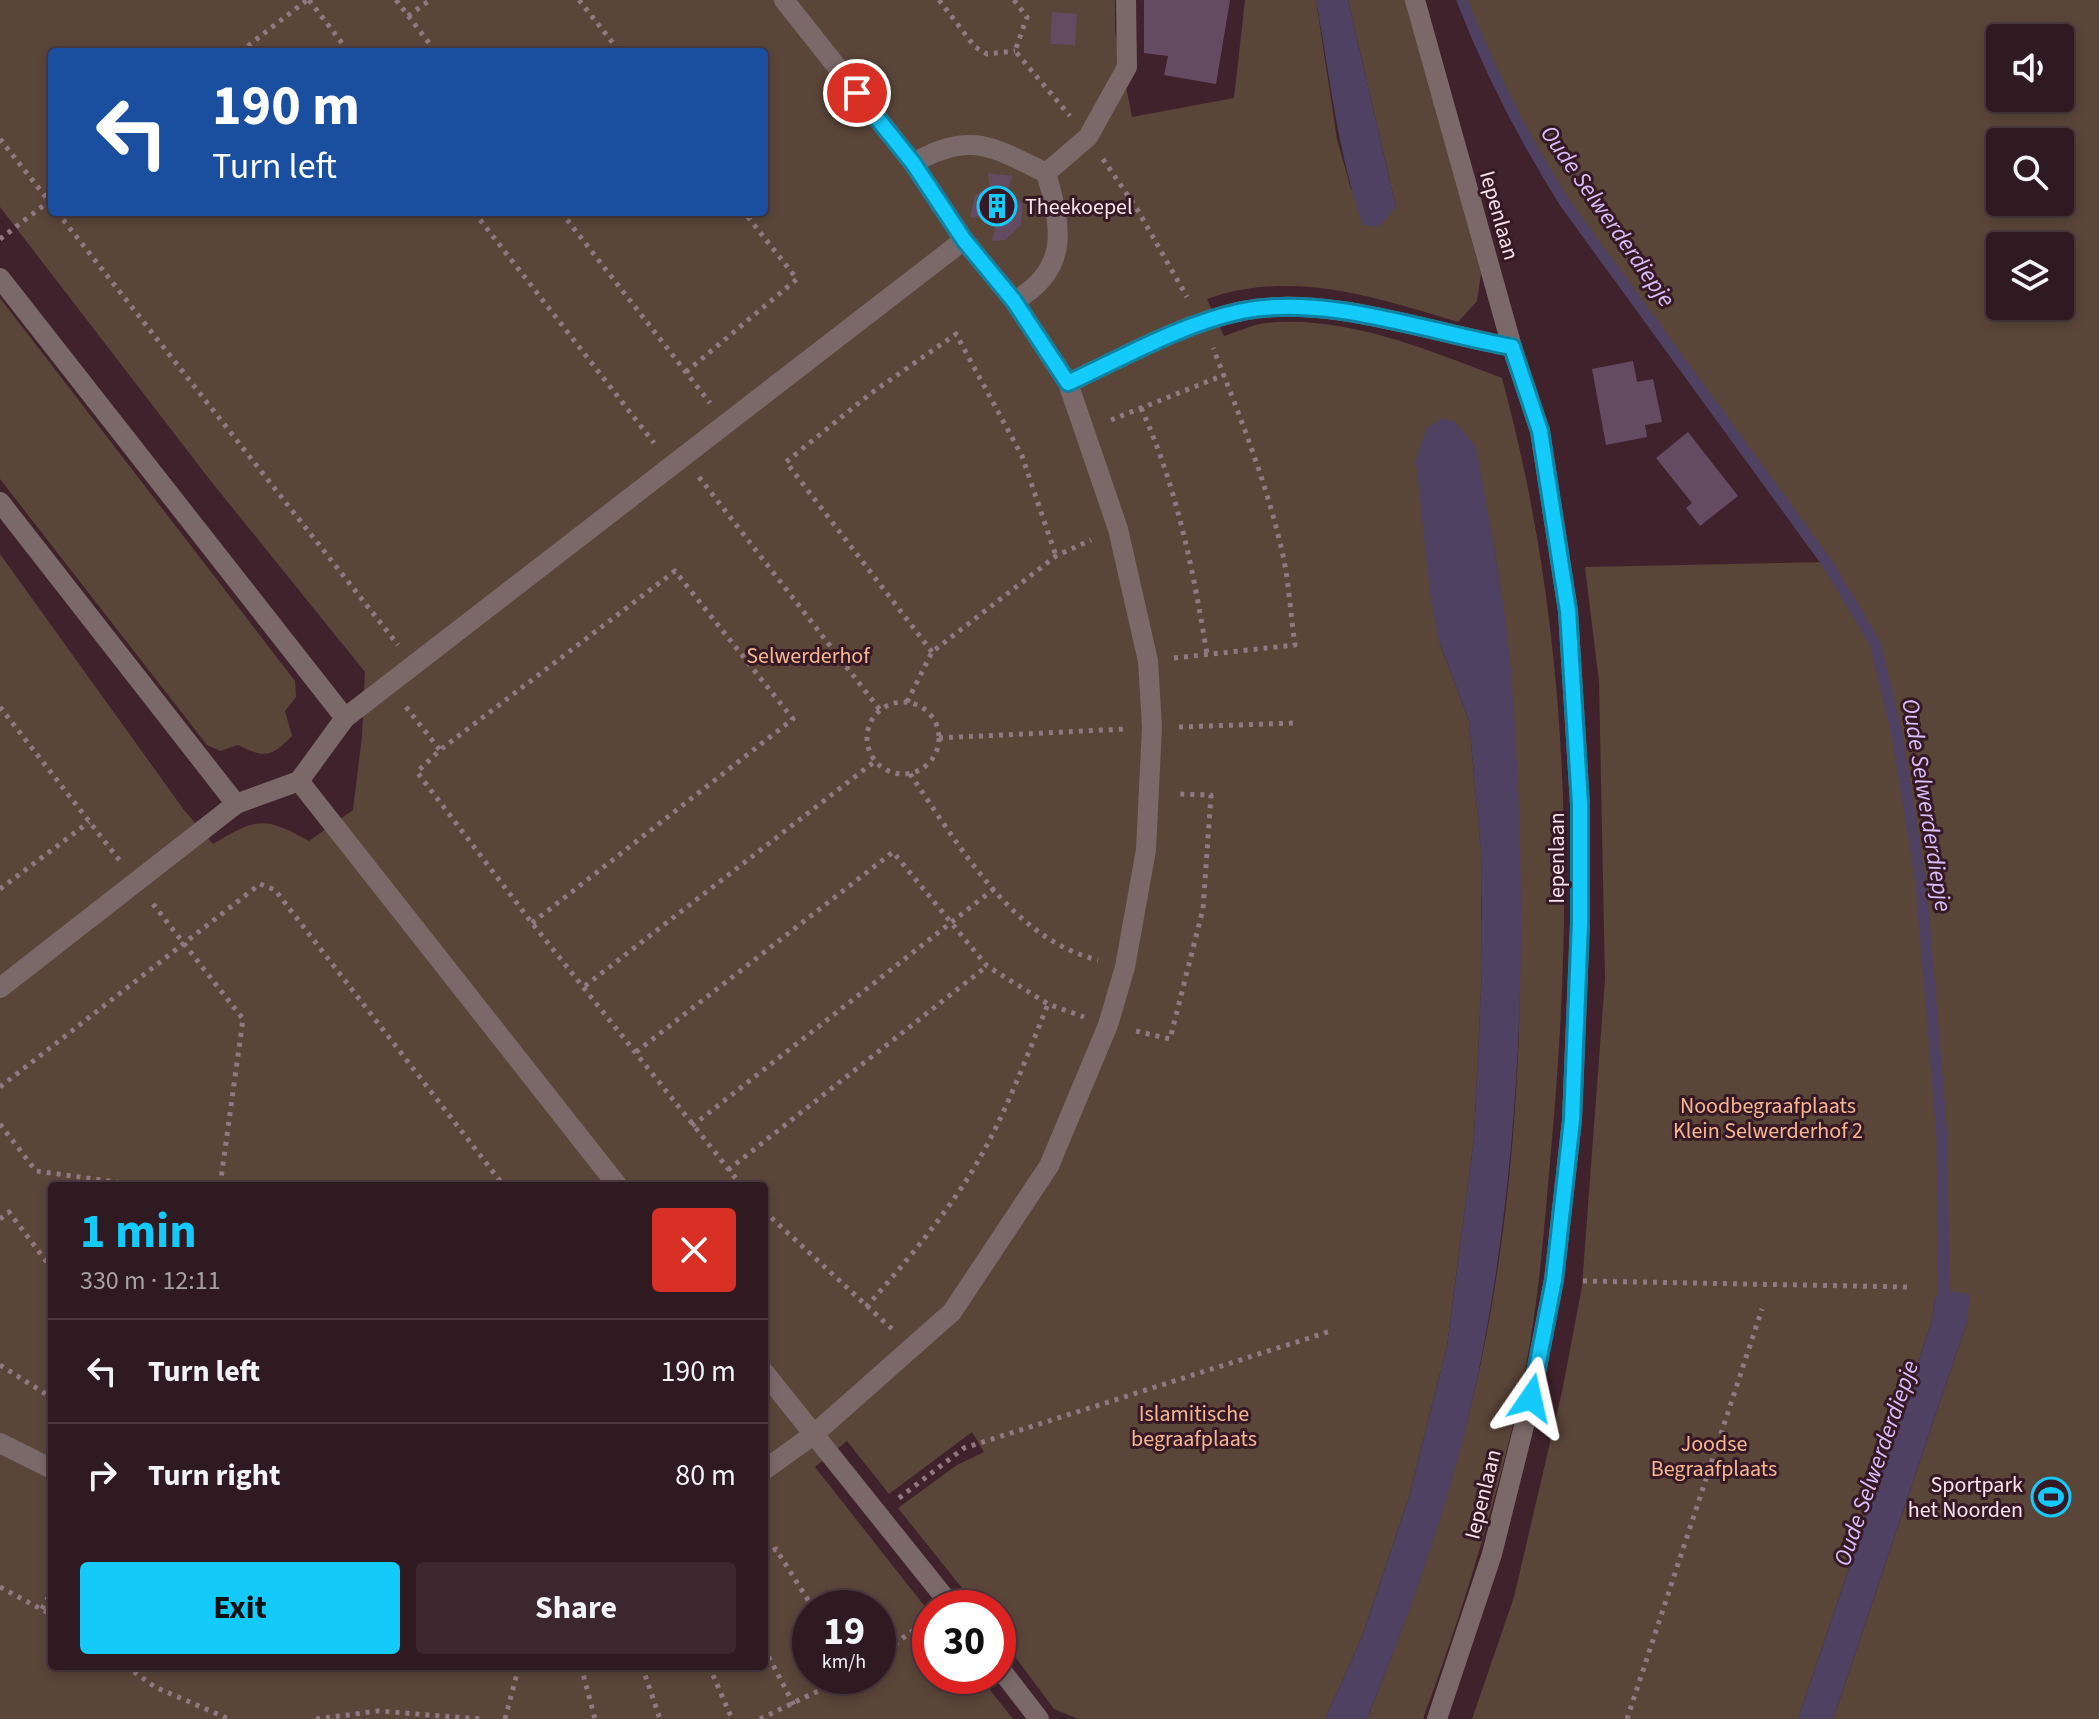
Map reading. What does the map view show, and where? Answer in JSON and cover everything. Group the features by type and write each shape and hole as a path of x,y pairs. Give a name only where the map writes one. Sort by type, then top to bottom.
{"street":[{"path":"768,1467 813,1435 952,1312 1049,1166 1108,1025 1125,967 1146,850 1152,727 1148,661 1118,529 1068,383 1014,301 964,240 913,163 784,0"},
{"path":"1046,173 1088,137 1127,67 1126,0"},
{"name":"Iepenlaan","path":"1415,0 1512,347 1540,431 1566,596 1580,804 1580,923 1572,1120 1554,1280 1531,1398 1492,1554 1437,1719"},
{"path":"913,163 942,147 988,144 1046,173 1059,216 1056,254 1038,288 1014,301"},
{"path":"0,988 236,804 299,781 345,718 415,667 725,422 964,240"},
{"path":"0,278 345,718"},
{"path":"1068,383 1203,321 1245,311 1334,310 1512,347"},
{"path":"0,502 236,804"},
{"path":"299,781 615,1182"},
{"path":"768,1377 939,1590"},
{"path":"0,1443 48,1467"},
{"path":"1016,1689 1039,1719"}],"path":[{"path":"245,48 308,0 346,48"},
{"path":"396,0 433,48"},
{"path":"408,16 430,0"},
{"path":"579,0 617,48"},
{"path":"939,0 975,47 987,54 1015,51"},
{"path":"1014,0 1027,17 1015,51"},
{"path":"1015,51 1088,137 1137,209 1203,321 1245,425 1282,550 1295,645 1148,661"},
{"path":"0,139 48,198"},
{"path":"0,239 48,204"},
{"path":"60,216 415,667"},
{"path":"477,216 880,710"},
{"path":"564,216 725,422"},
{"path":"686,372 797,279 747,216"},
{"path":"932,652 786,462 870,394 956,334 1022,456 1056,556"},
{"path":"1085,431 1224,375"},
{"path":"1141,408 1171,486 1185,535 1207,654"},
{"path":"907,702 932,652 1056,556 1118,529"},
{"path":"532,923 793,719 675,571 440,750 417,772 532,923 738,1182"},
{"path":"390,686 440,750"},
{"path":"894,702 907,702 922,707 932,716 939,738 933,756 910,774 899,774 874,762 868,733 880,710 894,702"},
{"path":"0,707 243,1019 221,1182"},
{"path":"939,738 1295,723"},
{"path":"585,986 874,762"},
{"path":"910,774 995,888 1025,922 1051,941 1092,959 1125,967"},
{"path":"636,1052 893,852 987,966 1048,1004 1108,1025 1170,1039 1203,909 1211,795 1149,794"},
{"path":"0,889 89,822"},
{"path":"0,1087 260,884 275,890 501,1182"},
{"path":"692,1126 995,888"},
{"path":"728,1170 987,966"},
{"path":"866,1307 916,1251 963,1185 994,1131 1048,1004"},
{"path":"0,1124 36,1171 116,1182"},
{"path":"0,1219 9,1212 48,1264"},
{"path":"768,1215 914,1348"},
{"path":"1554,1280 1909,1287"},
{"path":"1627,1719 1762,1309"},
{"path":"879,1514 964,1448 1331,1331"},
{"path":"0,1365 48,1395"},
{"path":"768,1553 776,1549 802,1590"},
{"path":"0,1587 48,1613"},
{"path":"42,1609 48,1598"},
{"path":"768,1656 794,1705"},
{"path":"132,1670 155,1687 229,1719"},
{"path":"505,1719 518,1670"},
{"path":"582,1670 595,1719"},
{"path":"643,1670 660,1719"},
{"path":"711,1670 732,1719"},
{"path":"760,1719 815,1694"},
{"path":"316,1719 378,1711 482,1719"}],"green space":[{"name":"Selwerderhof","path":"0,0 1115,0 1115,31 1132,117 1234,98 1245,0 1316,0 1337,139 1351,189 1389,213 1396,207 1348,0 1407,0 1481,274 1477,301 1458,322 1364,296 1302,287 1271,286 1239,290 1207,299 1224,336 1265,323 1326,324 1386,337 1502,378 1525,472 1542,567 1554,661 1564,851 1559,1043 1542,1255 1525,1371 1493,1503 1423,1719 1367,1719 1432,1543 1459,1453 1481,1362 1505,1216 1520,993 1518,845 1502,599 1483,501 1464,434 1455,422 1439,641 1469,721 1481,851 1482,970 1474,1138 1447,1346 1409,1497 1361,1639 1325,1719 1078,1719 1054,1709 1016,1658 1016,1590 964,1590 898,1508 957,1465 984,1452 972,1432 889,1494 847,1441 815,1467 912,1590 912,1694 993,1694 1013,1719 0,1719 0,554 184,810 213,844 240,829 261,823 281,827 309,841 353,810 362,736 365,672 210,480 0,207"},
{"path":"1462,0 2099,0 2099,1719 1833,1719 1967,1322 1935,1297 1932,1321 1798,1719 1472,1719 1514,1597 1563,1387 1582,1286 1605,979 1599,682 1585,567 1827,562 1565,203 1484,53"},
{"path":"0,298 295,681 296,697 285,711 292,736 278,749 261,754 238,745 220,751 207,745 0,479"}],"shaded area":[{"path":"1316,0 1348,0 1396,207 1379,227 1363,225 1354,197 1340,141"},
{"path":"1442,418 1455,422 1476,447 1511,672 1517,758 1521,931 1515,1103 1496,1275 1471,1406 1447,1497 1367,1719 1325,1719 1361,1639 1409,1497 1447,1346 1474,1138 1482,970 1481,851 1469,721 1439,641 1430,594 1416,460 1426,429"},
{"path":"1945,1290 1970,1294 1967,1322 1833,1719 1798,1719 1932,1321 1935,1297"}],"building":[{"path":"1144,0 1230,0 1216,84 1164,75 1168,56 1144,53"},
{"path":"1052,12 1077,14 1075,45 1050,44"},
{"name":"Theekoepel","path":"988,173 1013,176 1008,188 1023,205 1021,225 1005,240 992,241 996,225 986,215 970,218 975,195 990,187"},
{"path":"1633,361 1637,382 1653,379 1662,422 1645,425 1647,437 1606,445 1592,369"},
{"path":"1688,432 1738,496 1700,526 1686,508 1692,503 1656,458"}],"waterway":[{"name":"Oude Selwerderdiepje","path":"1462,0 1509,104 1565,203 1827,563 1875,643 1897,734 1921,883 1942,1136 1944,1304"}],"place":[{"name":"Theekoepel","path":"997,206"},
{"name":"Sportpark het Noorden","path":"2051,1497"}],"route":[{"path":"857,93 913,163 964,240 1014,301 1068,383 1203,321 1245,311 1284,308 1334,310 1512,347 1540,431 1568,611 1580,804 1580,923 1572,1120 1554,1280 1531,1398"}],"park label":[{"name":"Noodbegraafplaats Klein Selwerderhof 2","path":"1768,1118"},
{"name":"Islamitische begraafplaats","path":"1194,1426"},
{"name":"Joodse Begraafplaats","path":"1714,1456"}]}
